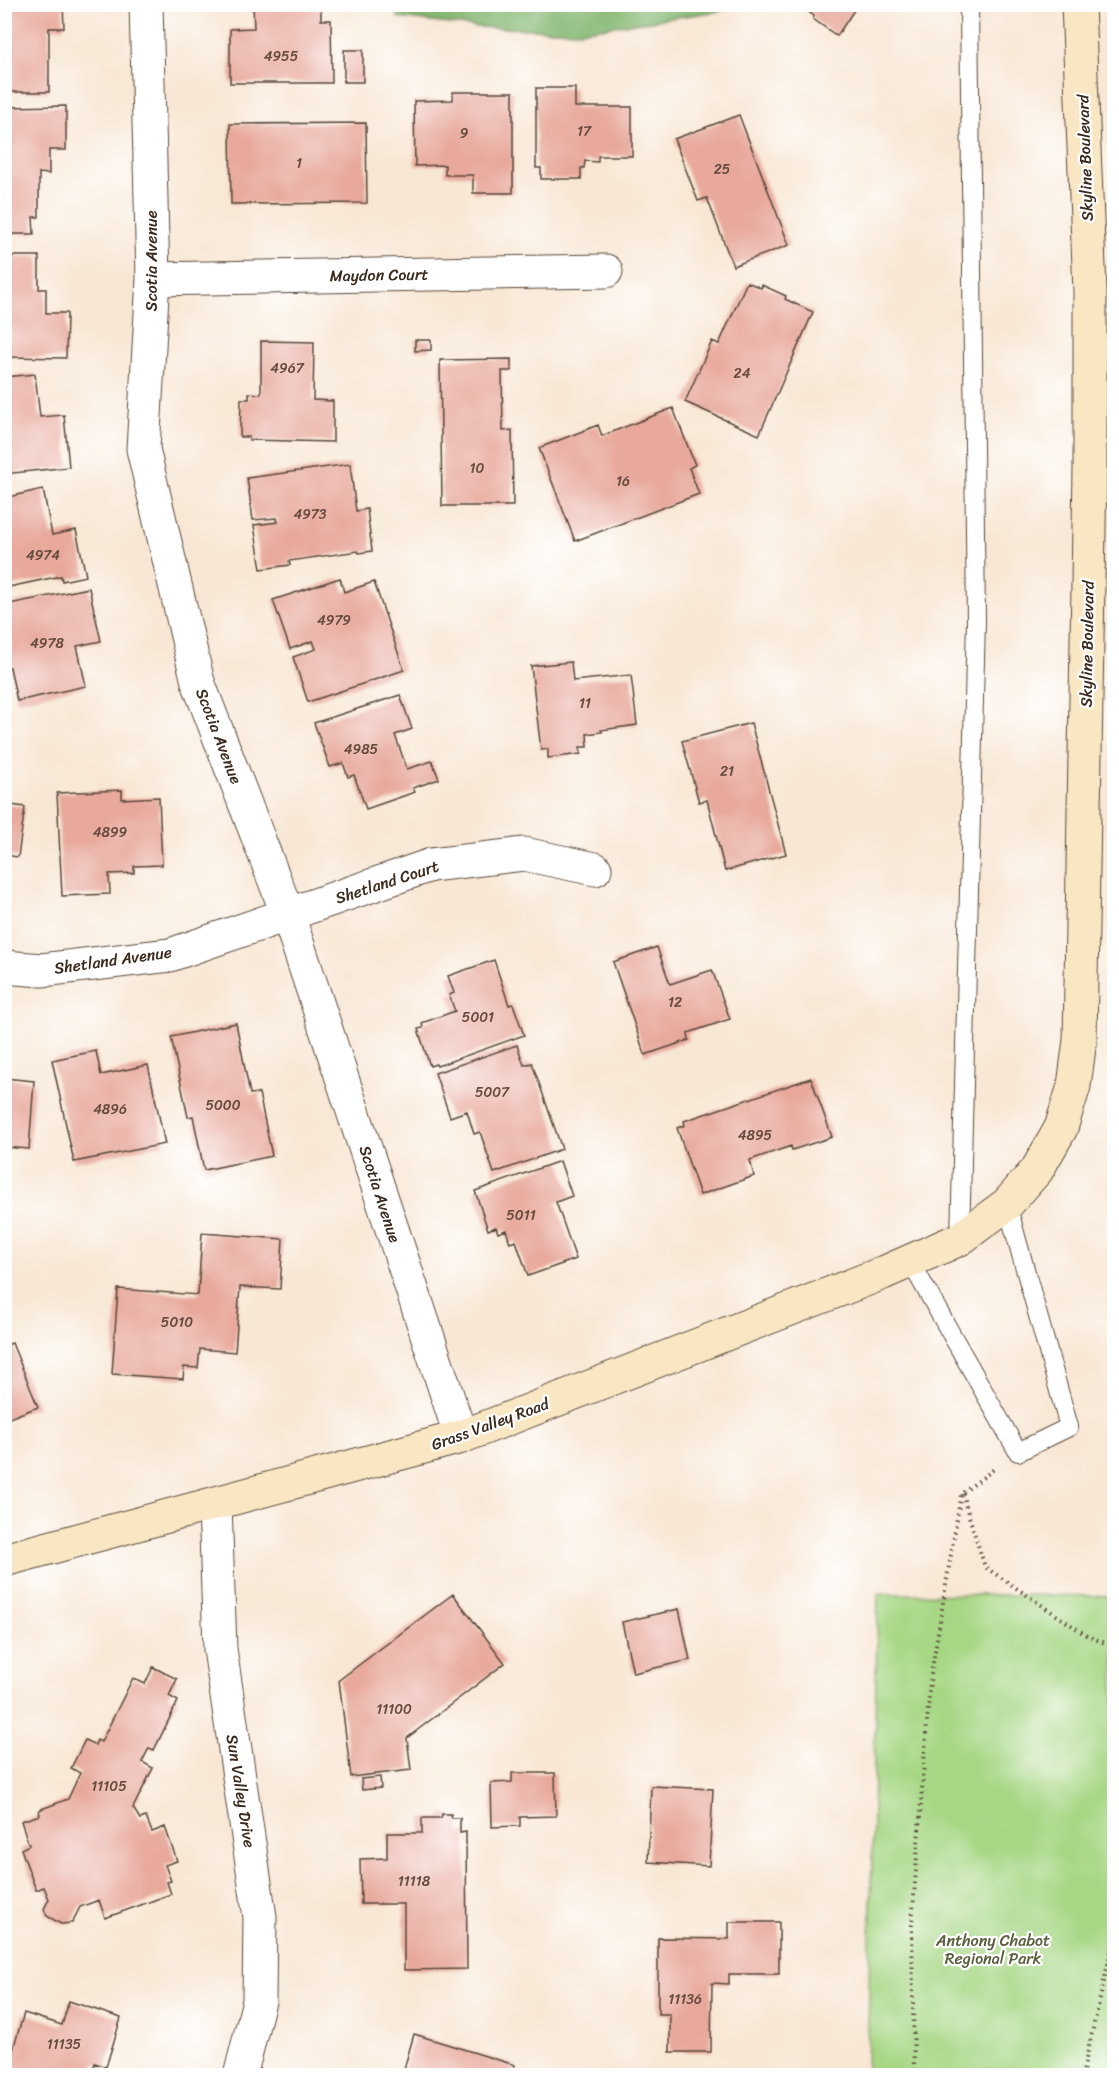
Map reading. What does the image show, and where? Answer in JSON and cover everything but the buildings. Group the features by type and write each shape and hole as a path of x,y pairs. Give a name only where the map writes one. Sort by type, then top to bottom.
{"main road":[{"name":"Skyline Boulevard","path":"960,1239 1007,1204 1037,1170 1061,1128 1074,1086 1080,1040 1090,469 1090,291 1078,4"},
{"name":"Grass Valley Road","path":"4,1560 461,1437 910,1261 960,1239"}],"street":[{"name":"Scotia Avenue","path":"146,4 153,279 143,449 198,682 288,915 461,1437"},
{"name":"Maydon Court","path":"153,279 606,271"},
{"name":"Shetland Court","path":"288,915 431,866 524,854 595,869"},
{"name":"Shetland Avenue","path":"4,967 42,970 170,955 288,915"},
{"name":"Sun Valley Drive","path":"215,1504 220,1649 260,1917 259,2001 240,2076"}],"lane":[{"path":"960,1239 976,621 969,4"},
{"path":"910,1261 1018,1452 1069,1427 1007,1204"}],"path":[{"path":"914,2076 912,1924 930,1681 961,1494 1018,1452"},
{"path":"961,1494 986,1567 1089,1636 1114,1646"},
{"path":"1082,2076 1114,1938"}],"green space":[{"path":"715,4 721,11 579,31 476,27 398,18 398,5"},
{"name":"Anthony Chabot Regional Park","path":"878,1594 1114,1596 1114,2075 867,2075"}]}
